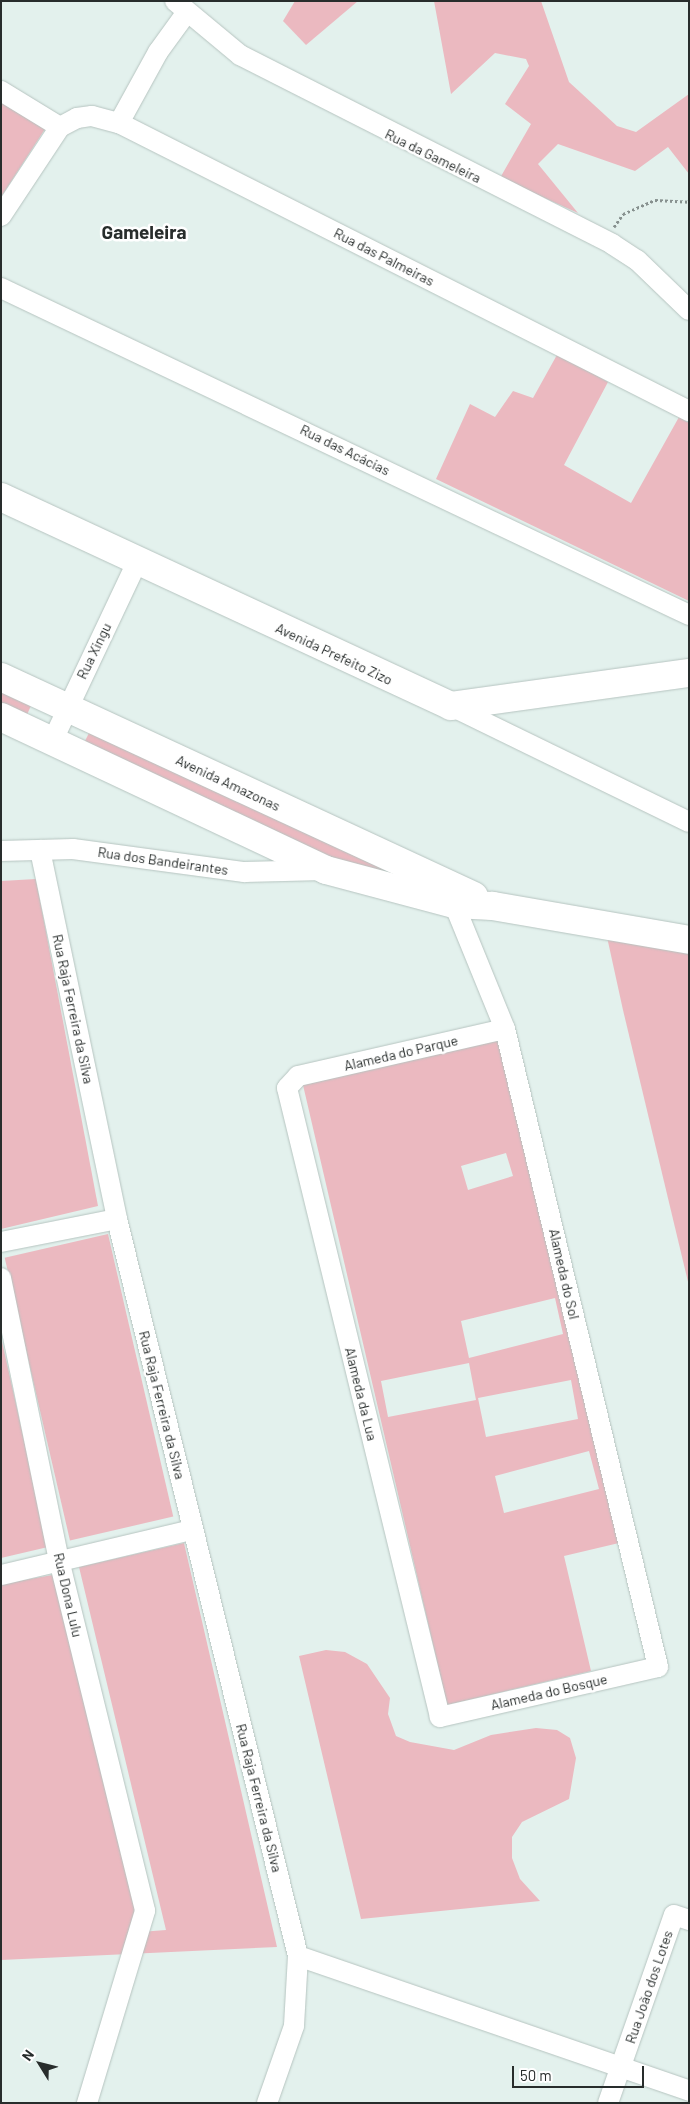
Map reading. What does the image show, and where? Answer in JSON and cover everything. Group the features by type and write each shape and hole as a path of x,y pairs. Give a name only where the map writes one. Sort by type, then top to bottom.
{"main road":[{"name":"Avenida Prefeito Zizo","path":"1,497 451,706"},
{"path":"451,706 689,673"},
{"name":"Avenida Amazonas","path":"1,677 455,896"},
{"path":"1,717 326,870 455,896 493,906 689,940"}],"street":[{"path":"119,123 181,6"},
{"name":"Rua da Gameleira","path":"181,6 240,56 612,244 637,260 689,310"},
{"path":"1,90 68,122 1,216"},
{"name":"Rua das Palmeiras","path":"68,122 92,116 119,123 689,411"},
{"name":"Rua das Acácias","path":"1,288 689,615"},
{"name":"Rua Xingu","path":"52,742 66,708 138,562"},
{"path":"451,706 689,822"},
{"name":"Rua dos Bandeirantes","path":"1,851 73,848 244,872 326,870"},
{"name":"Rua Raja Ferreira da Silva","path":"40,850 117,1219 298,1956 294,2026 267,2103"},
{"name":"Alameda do Sol","path":"455,896 505,1029 658,1666"},
{"name":"Alameda do Parque","path":"298,1076 505,1029"},
{"name":"Alameda da Lua","path":"298,1076 290,1081 288,1097 440,1717"},
{"path":"1,1242 117,1219"},
{"name":"Rua Dona Lulu","path":"1,1278 59,1560 145,1911 86,2103"},
{"path":"1,1575 192,1530"},
{"name":"Alameda do Bosque","path":"440,1717 658,1666"},
{"name":"Rua João dos Lotes","path":"608,2103 674,1915 689,1920"},
{"path":"298,1956 689,2090"}],"path":[{"path":"612,244 613,229 624,214 655,200 689,202"}],"shaded area":[{"path":"295,1 358,1 306,45 283,21"},
{"path":"434,1 541,1 569,82 617,126 636,132 689,94 689,174 668,147 635,171 558,144 538,164 578,213 500,178 531,124 505,104 529,66 526,59 495,53 451,94"},
{"path":"1,97 47,126 1,197"},
{"path":"558,353 608,382 564,465 631,503 679,417 689,423 689,601 436,479 470,404 495,417 513,391 533,398"},
{"path":"1,684 34,699 25,719 1,707"},
{"path":"91,729 386,870 379,874 306,851 83,745"},
{"path":"36,879 98,1206 1,1229 1,881"},
{"path":"607,937 689,952 689,1286 623,1010"},
{"path":"502,1038 619,1543 564,1556 591,1671 447,1705 303,1085","holes":["506,1153 513,1176 468,1190 461,1166","555,1298 563,1334 469,1358 461,1321","469,1363 476,1400 388,1417 381,1381","571,1380 578,1419 486,1437 478,1398","589,1451 599,1489 504,1513 495,1476"]},
{"path":"108,1234 173,1517 70,1540 5,1258"},
{"path":"1,1337 48,1547 1,1558"},
{"path":"184,1543 277,1947 1,1960 1,1584 58,1574 140,1932 166,1930 79,1567"},
{"path":"326,1650 345,1652 367,1664 390,1698 388,1714 396,1736 410,1742 454,1750 491,1735 536,1728 557,1730 570,1738 576,1758 569,1799 522,1822 512,1837 512,1858 520,1879 540,1901 361,1919 299,1656"}],"district":[{"name":"Gameleira","path":"144,232"}]}
